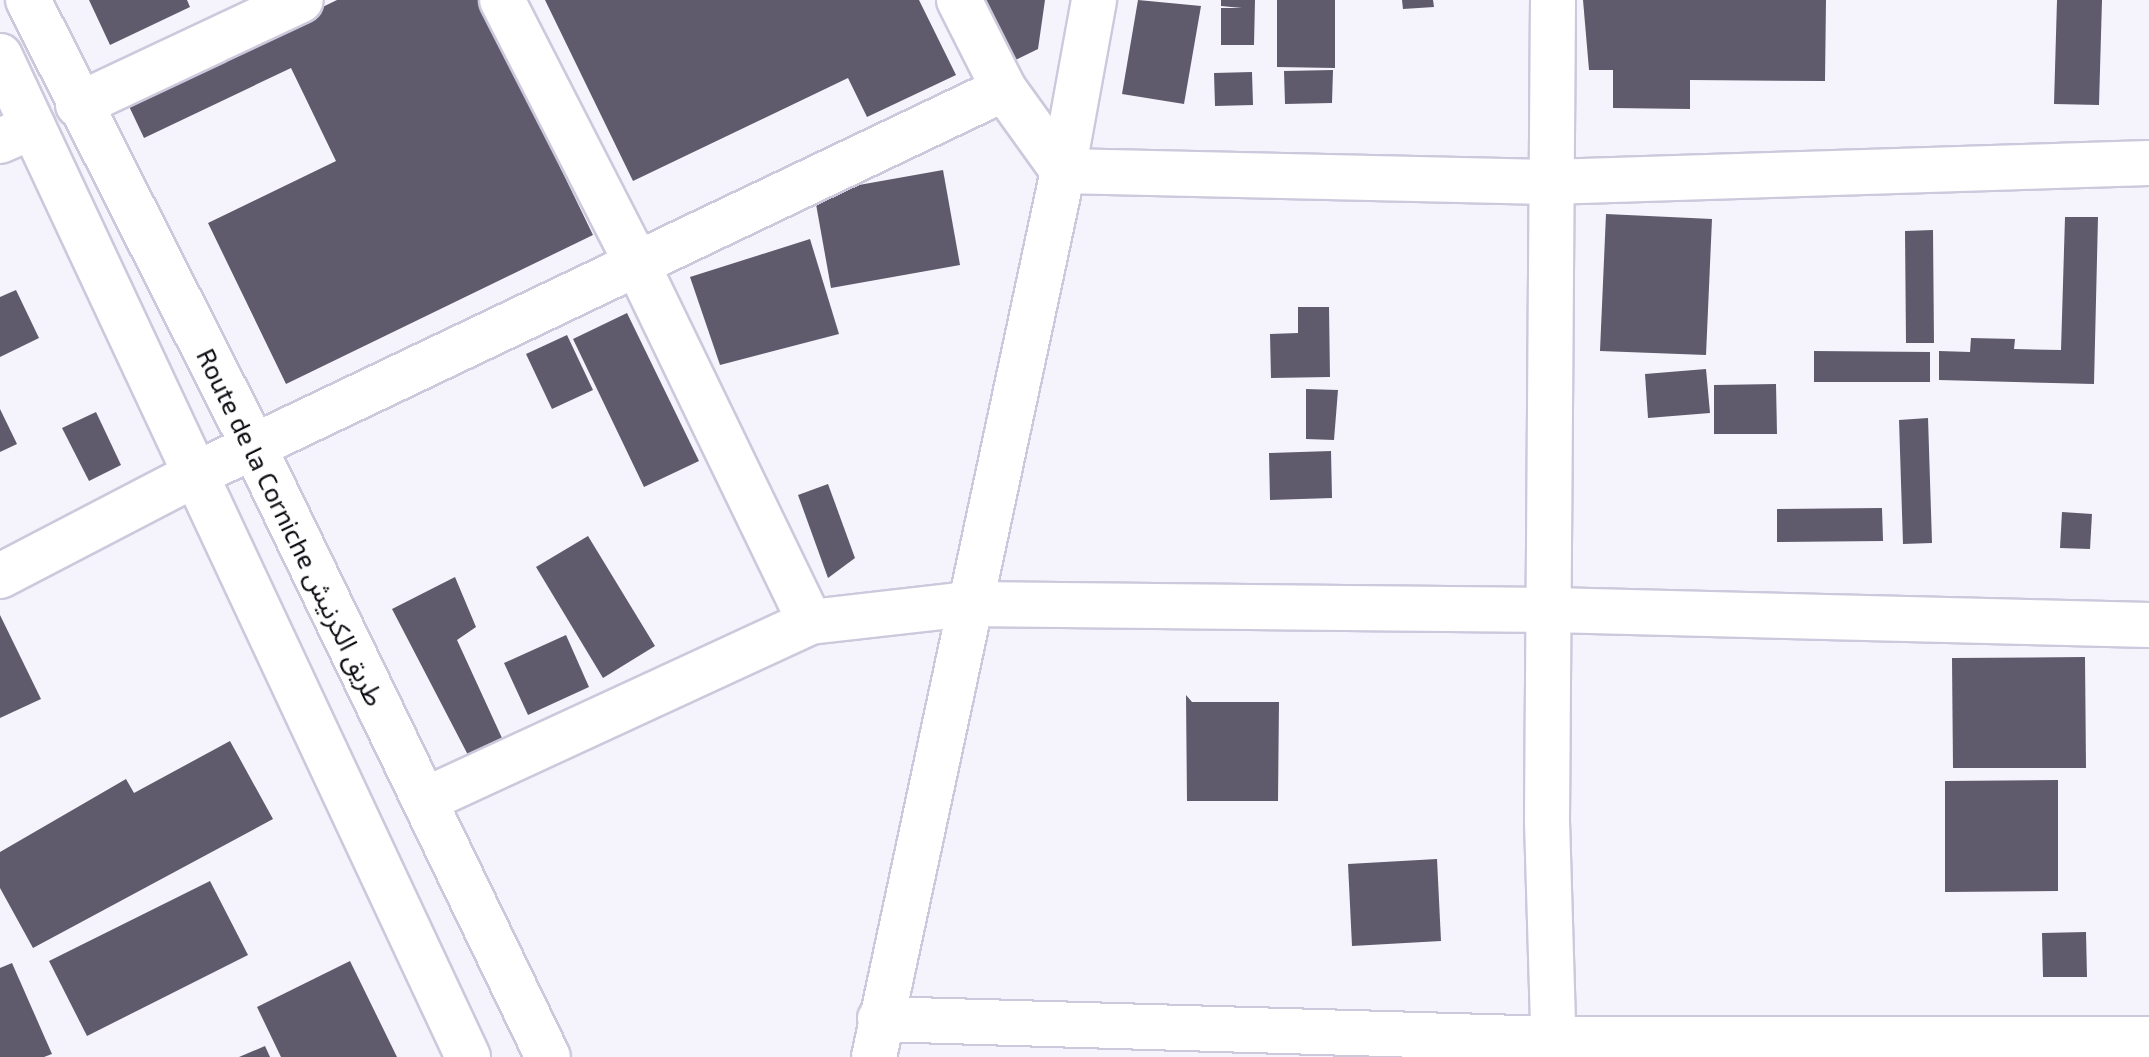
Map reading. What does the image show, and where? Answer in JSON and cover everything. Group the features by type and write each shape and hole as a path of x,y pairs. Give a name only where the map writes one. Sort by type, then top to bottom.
{"street":[{"name":"Route de la Corniche طريق الكرنيش","path":"28,0 78,105 254,447 548,1057"},
{"path":"78,105 301,0"},
{"path":"502,0 638,266 810,622"},
{"path":"959,0 1004,89 1063,171"},
{"path":"1094,0 1063,171 967,604 877,1038 1554,1048 2149,1039"},
{"path":"1553,0 1548,182 1551,610 1547,821 1554,1048"},
{"path":"0,56 17,134 196,474 468,1057"},
{"path":"0,576 196,474 1004,89"},
{"path":"1063,171 1548,182 2149,163"},
{"path":"425,800 810,622 967,604 1551,610 2149,625"}],"building":[{"path":"89,0 187,0 190,7 110,45"},
{"path":"337,0 479,0 593,235 286,384 208,223 336,161 291,68 144,138 127,102"},
{"path":"545,0 919,0 956,75 867,117 848,78 633,181"},
{"path":"971,0 1045,0 1038,49 1001,67"},
{"path":"1138,0 1201,6 1184,104 1122,94"},
{"path":"1221,0 1255,0 1254,45 1221,45 1221,8 1242,8 1221,6"},
{"path":"1277,0 1335,0 1335,68 1277,67"},
{"path":"1402,0 1433,0 1434,7 1403,9"},
{"path":"1583,0 1826,0 1825,81 1690,80 1690,109 1613,108 1613,70 1589,70"},
{"path":"2057,0 2102,0 2099,105 2054,104"},
{"path":"1333,70 1332,103 1285,104 1284,71"},
{"path":"1252,72 1253,105 1215,106 1214,73"},
{"path":"943,170 960,265 831,288 814,193"},
{"path":"1606,214 1712,219 1706,355 1600,351"},
{"path":"2065,217 2098,217 2094,384 1939,380 1939,351 1970,352 1971,338 2015,339 2014,349 2061,350"},
{"path":"1933,230 1934,343 1906,343 1905,231"},
{"path":"810,239 839,334 720,365 690,277"},
{"path":"16,290 39,338 0,357 0,297"},
{"path":"1298,307 1329,307 1330,377 1271,378 1270,334 1298,333"},
{"path":"627,313 699,461 644,487 573,339"},
{"path":"567,335 593,390 552,409 526,354"},
{"path":"1814,351 1930,352 1930,382 1814,382"},
{"path":"1706,369 1710,413 1648,418 1645,374"},
{"path":"1776,384 1777,434 1714,434 1714,385"},
{"path":"1306,389 1338,390 1334,440 1306,439"},
{"path":"0,409 17,444 0,452"},
{"path":"96,412 121,465 89,481 62,428"},
{"path":"1928,418 1932,543 1903,544 1899,420"},
{"path":"1331,451 1332,498 1270,500 1269,453"},
{"path":"828,484 855,558 828,578 798,495"},
{"path":"1882,508 1883,541 1777,542 1777,509"},
{"path":"2062,512 2092,514 2090,549 2060,548"},
{"path":"588,536 655,646 603,678 536,567"},
{"path":"455,577 476,627 457,640 502,738 468,755 392,609"},
{"path":"0,615 41,699 0,718"},
{"path":"566,635 589,687 528,715 504,663"},
{"path":"2085,657 2086,768 1953,768 1952,658"},
{"path":"1186,695 1192,702 1279,702 1278,801 1187,801"},
{"path":"230,741 273,819 33,948 0,888 0,852 126,779 134,793"},
{"path":"2058,780 2058,891 1945,892 1945,781"},
{"path":"1437,859 1441,941 1352,946 1348,864"},
{"path":"210,881 248,955 87,1036 49,961"},
{"path":"2086,932 2087,977 2043,977 2042,933"},
{"path":"350,961 397,1057 281,1057 257,1007"},
{"path":"12,963 52,1054 44,1057 0,1057 0,968"},
{"path":"265,1046 270,1057 239,1057"}]}
